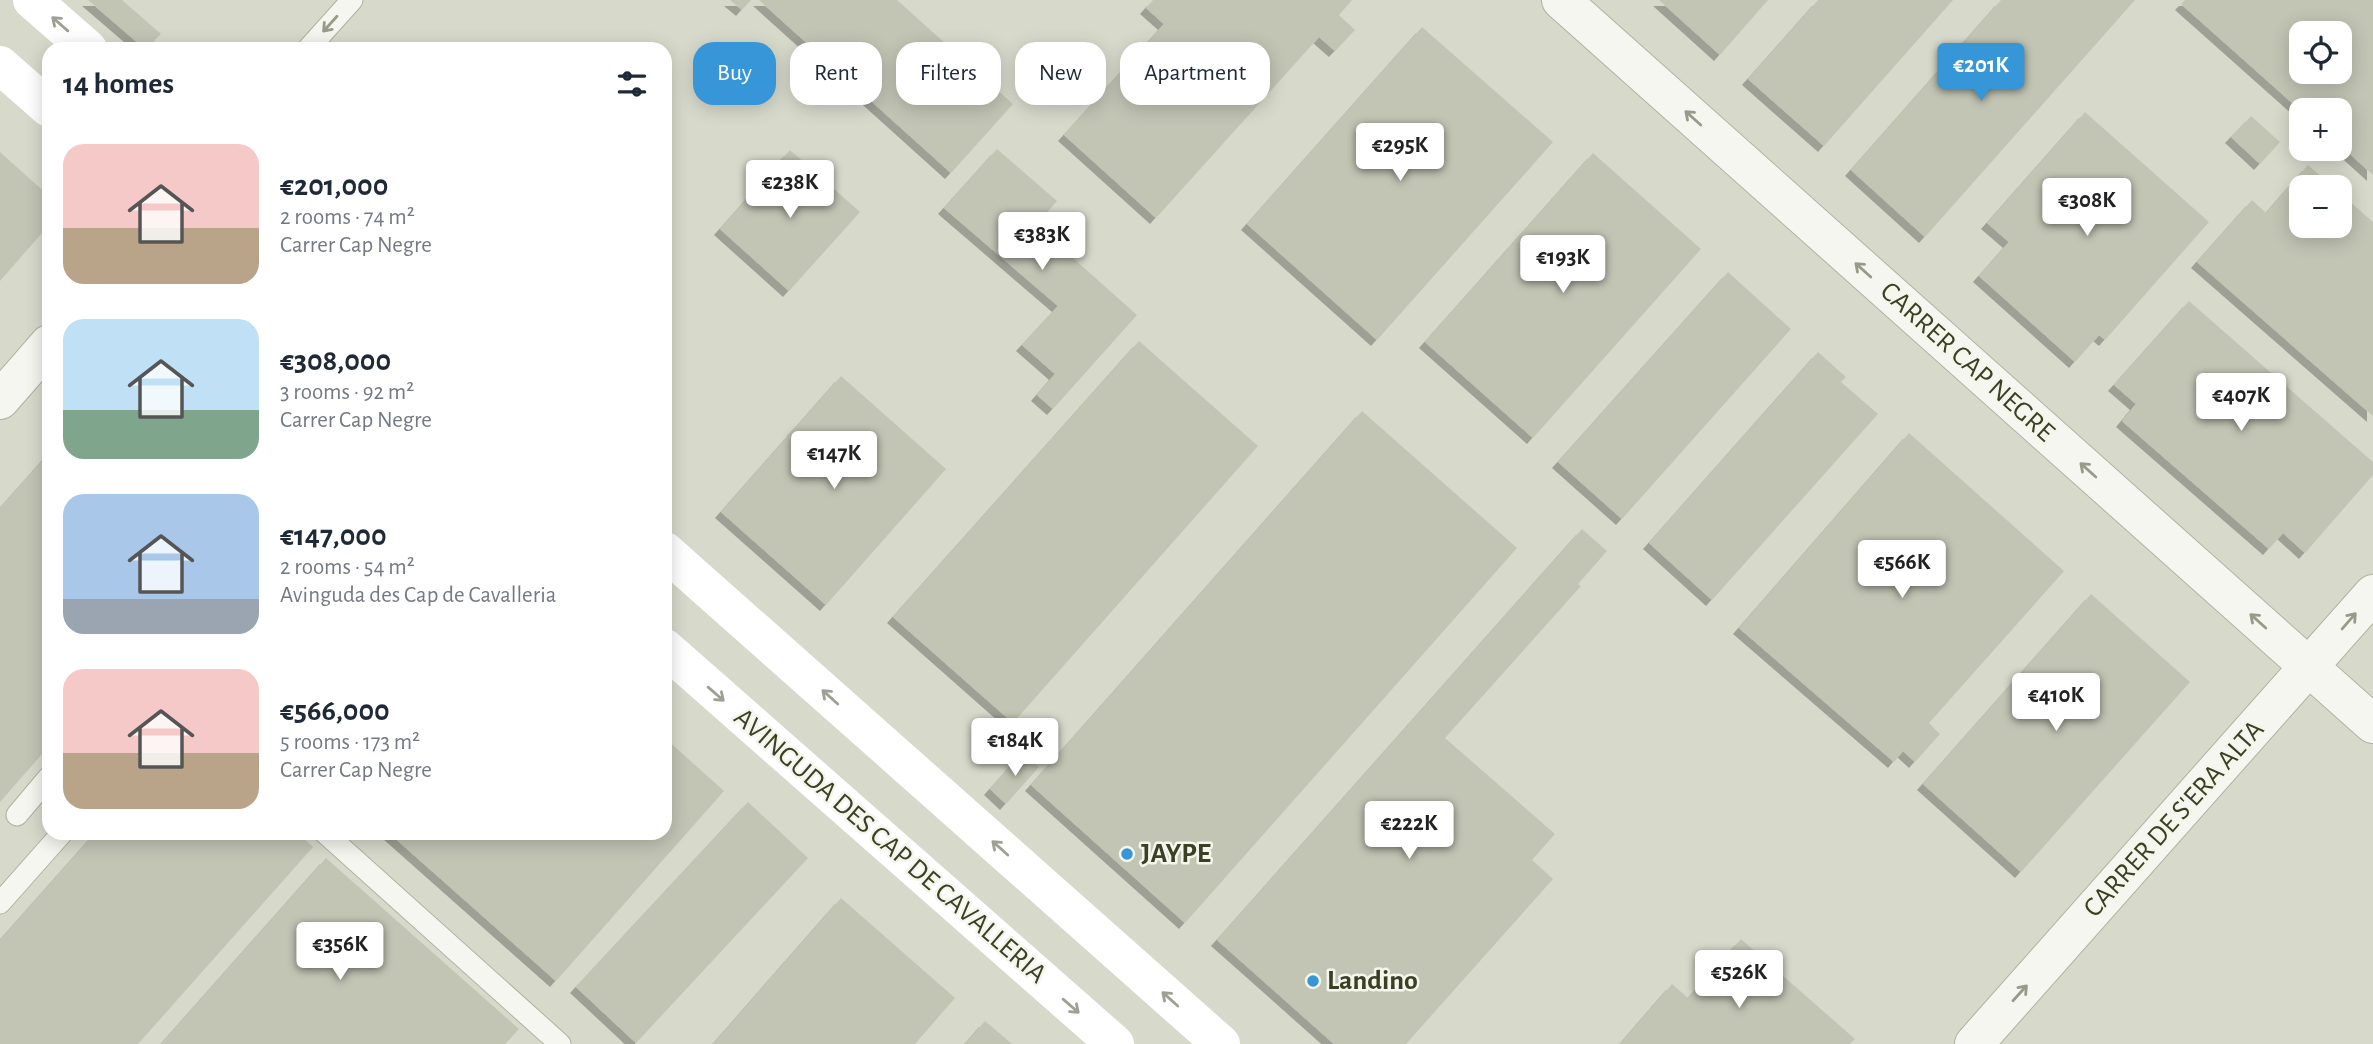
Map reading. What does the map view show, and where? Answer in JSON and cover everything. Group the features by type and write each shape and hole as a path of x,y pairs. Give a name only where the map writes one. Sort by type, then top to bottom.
{"street":[{"path":"32,0 80,42"},
{"name":"CARRER CAP NEGRE","path":"1561,0 2373,724"},
{"path":"0,65 42,102"},
{"path":"0,400 42,364"},
{"path":"672,557 1221,1044"},
{"name":"CARRER DE S'ERA ALTA","path":"1975,1044 2373,594"},
{"name":"AVINGUDA DES CAP DE CAVALLERIA","path":"672,654 1115,1044"}],"lane":[{"path":"314,42 352,0"},
{"path":"17,815 42,785"},
{"path":"0,902 56,840"},
{"path":"333,840 559,1044"}],"shaded area":[{"path":"0,0 2373,0 2373,1044 0,1044"}],"building":[{"path":"88,0 122,0 161,34 152,42 137,42"},
{"path":"730,0 751,0 742,10"},
{"path":"759,0 897,0 944,42 896,42 896,105 1001,105 1001,93 1013,104 951,173 876,105 882,105 882,42 806,42"},
{"path":"1153,0 1352,0 1339,15 1355,30 1335,51 1319,37 1270,91 1270,42 1148,42 1164,24 1146,8"},
{"path":"1659,0 1768,0 1720,55"},
{"path":"1818,0 1953,0 1824,146 1748,79"},
{"path":"2001,0 2135,0 1925,237 1851,170"},
{"path":"2185,0 2373,0 2373,175 2352,156 2352,98 2289,98 2289,100 2181,4"},
{"path":"1422,27 1553,142 1377,340 1247,224"},
{"path":"1120,73 1120,105 1258,105 1156,218 1064,135 1091,105 1106,105 1106,88"},
{"path":"2085,112 2209,222 2105,340 2099,335 2075,362 1979,276 2009,242 1987,223"},
{"path":"2251,116 2280,142 2260,164 2231,137"},
{"path":"997,149 1057,201 1036,225 1137,315 1053,409 1037,395 1055,374 1022,345 1058,306 944,208"},
{"path":"790,150 860,212 789,291 720,229"},
{"path":"0,152 42,190 42,233 0,281"},
{"path":"1593,153 1701,249 1533,438 1425,342"},
{"path":"2308,165 2319,175 2299,175"},
{"path":"2289,187 2289,238 2352,238 2352,204 2373,222 2373,416 2197,262 2252,200 2266,213"},
{"path":"1728,272 1791,329 1622,519 1558,462"},
{"path":"2189,301 2373,462 2373,475 2305,553 2283,533 2269,549 2122,421 2136,404 2114,385"},
{"path":"1139,341 1258,446 1013,723 893,617"},
{"path":"1818,352 1846,377 1841,382 1878,414 1712,600 1649,543"},
{"path":"841,376 946,469 826,605 721,512"},
{"path":"1362,411 1517,548 1185,923 1031,785"},
{"path":"1909,433 2064,571 1929,723 1940,734 1915,762 1903,751 1894,762 1739,628"},
{"path":"42,461 42,754 0,802 0,508"},
{"path":"1582,529 1607,551 1578,584 1581,586 1445,738 1555,834 1532,860 1553,879 1406,1044 1334,1044 1217,940"},
{"path":"2091,594 2190,682 2021,872 1923,784"},
{"path":"672,744 724,791 556,981 397,840 672,840"},
{"path":"1023,752 1039,767 1006,804 990,789"},
{"path":"748,802 808,858 636,1043 576,987"},
{"path":"89,840 306,840 313,847 138,1044 0,1044 0,940"},
{"path":"326,858 519,1029 505,1044 161,1044"},
{"path":"841,898 955,998 915,1044 713,1044"},
{"path":"1741,939 1855,1039 1850,1044 1620,1044 1672,984 1688,998"},
{"path":"985,1021 1005,1038 1012,1044 965,1044"}],"place":[{"name":"JAYPE","path":"1127,854"},
{"name":"Landino","path":"1313,981"}]}
